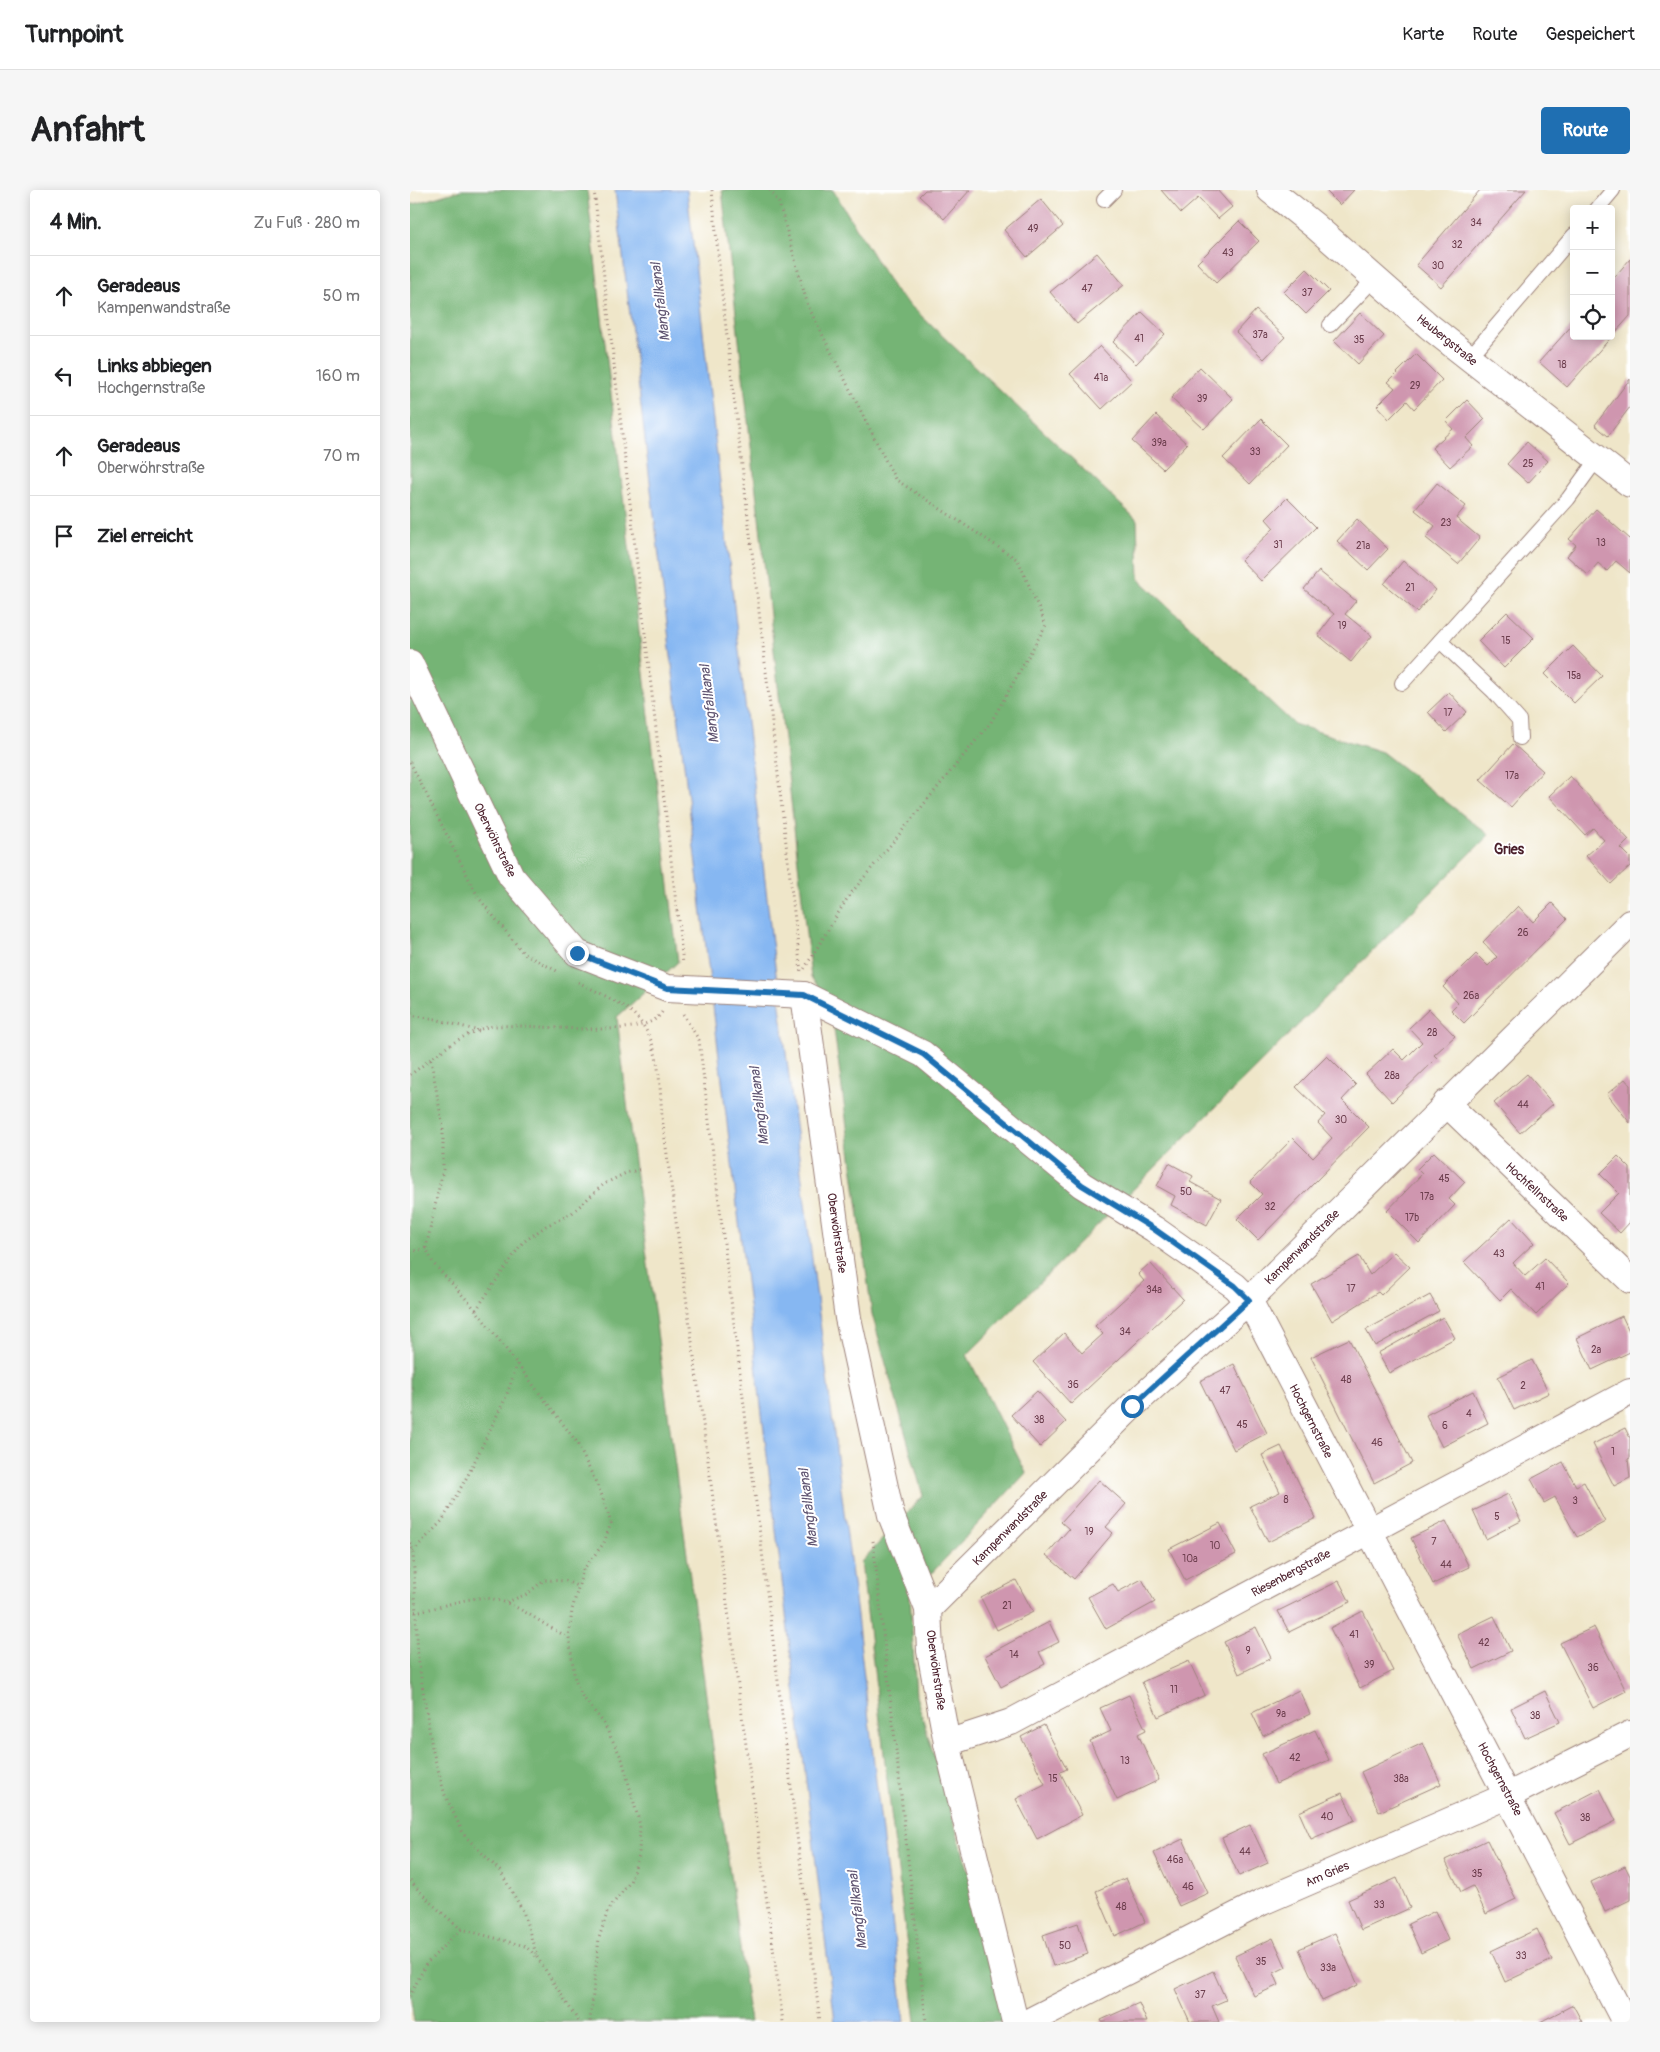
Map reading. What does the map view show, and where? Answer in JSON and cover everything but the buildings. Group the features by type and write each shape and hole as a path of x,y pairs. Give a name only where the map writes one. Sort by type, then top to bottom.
{"street":[{"name":"Heubergstraße","path":"1270,190 1469,358 1630,484"},
{"name":"Oberwöhrstraße","path":"410,663 511,876 577,953 667,988 798,995 848,1318 891,1515 928,1609 930,1651 947,1743 1015,2022"},
{"name":"Kampenwandstraße","path":"928,1609 1132,1406 1249,1300 1630,923"},
{"name":"Hochgernstraße","path":"798,995 923,1054 1082,1185 1154,1229 1235,1286 1249,1300 1368,1532 1509,1795 1625,2022"},
{"name":"Hochfellnstraße","path":"1446,1103 1630,1280"},
{"name":"Riesenbergstraße","path":"947,1743 1011,1722 1630,1392"},
{"name":"Am Gries","path":"1028,2022 1262,1902 1509,1795 1630,1734"}],"lane":[{"path":"1104,200 1114,190"},
{"path":"1600,205 1613,190"},
{"path":"1469,358 1570,241"},
{"path":"1330,325 1375,278"},
{"path":"1402,683 1568,499 1597,458"},
{"path":"1440,641 1494,692 1519,720 1520,738"}],"path":[{"path":"594,190 684,962 667,988 699,1040 820,2022"},
{"path":"712,190 721,285 801,974 848,897 992,722 1046,626 1018,560 895,479 808,306 779,203 770,190"},
{"path":"410,1015 435,1019 479,1031"},
{"path":"410,1075 462,1038 488,1027 531,1026 608,1030 644,1025 656,1054 664,1127 783,2022"},
{"path":"431,1060 443,1128 443,1169 426,1248 433,1263 476,1310 518,1362 576,1441 601,1493 611,1523 604,1543 583,1570 577,1586 569,1637 575,1680 582,1696 603,1722 622,1759 640,1825 640,1855 630,1882 608,1910 599,1938 590,2022"},
{"path":"476,1310 522,1243 546,1226 572,1213 604,1184 626,1173 642,1169"},
{"path":"410,1252 426,1248"},
{"path":"413,1551 442,1521 464,1483 506,1397 518,1362"},
{"path":"872,1536 926,2022"},
{"path":"410,1543 413,1551 412,1612 418,1658 431,1740 445,1795 464,1835 500,1871 523,1910 537,1957"},
{"path":"507,1602 527,1594 544,1580 566,1581 577,1586"},
{"path":"412,1612 481,1598 507,1602 554,1631 569,1637"},
{"path":"410,1881 432,1904 461,1929 525,1946 537,1957 580,2022"},
{"path":"410,1996 426,1964 461,1929"}],"green space":[{"path":"461,190 587,190 678,962 617,1017 632,1146 750,2022 414,2022 410,1994 410,205"},
{"path":"722,190 833,190 895,291 1137,520 1139,579 1294,724 1382,752 1489,835 967,1355 1026,1473 910,1596 916,1696 1014,2022 916,2022 861,1562 923,1496 872,1314 830,999 811,978"}],"water":[{"name":"Mangfallkanal","path":"615,190 687,190 771,934 855,1599 904,2022 835,2022"}],"district":[{"name":"Gries","path":"1509,849"}],"route":[{"path":"577,953 667,988 804,995 923,1054 1082,1185 1154,1229 1235,1286 1249,1300 1132,1406"}]}
